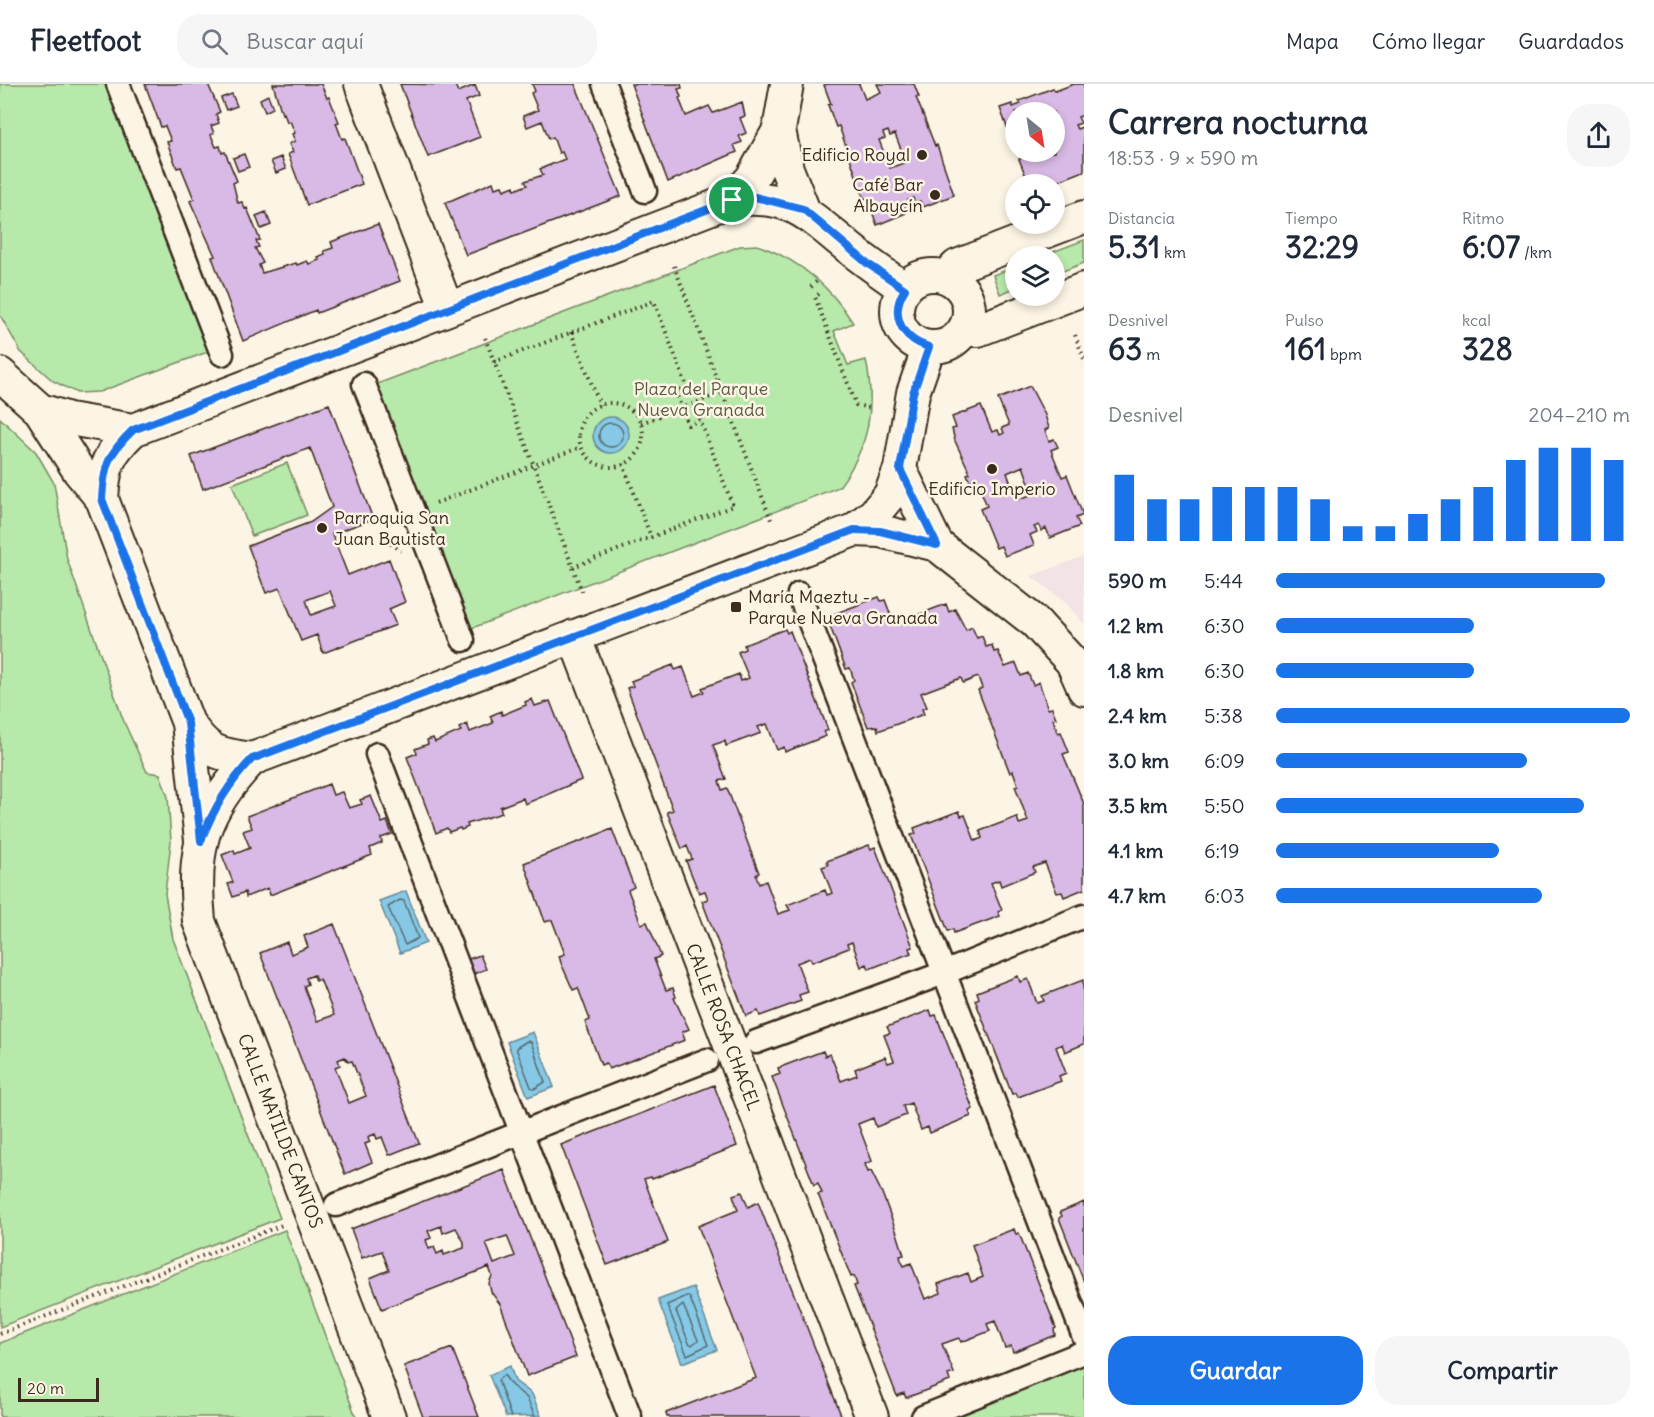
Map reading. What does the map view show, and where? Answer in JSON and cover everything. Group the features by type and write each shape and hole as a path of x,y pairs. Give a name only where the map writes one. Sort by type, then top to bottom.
{"street":[{"path":"118,84 222,354"},
{"path":"361,84 447,309"},
{"path":"604,84 645,191"},
{"path":"732,200 752,178 779,130 787,84"},
{"path":"779,130 787,169 803,209"},
{"path":"102,499 103,472 113,450 133,430 732,200 755,197 803,209 854,253 905,289"},
{"path":"946,277 957,266 1084,216"},
{"path":"925,276 946,277 962,289 967,298 969,309 964,330 950,343 929,347 908,337 899,322 898,304 905,289 925,276"},
{"path":"964,330 978,330 1084,289"},
{"path":"0,374 40,410 52,433 102,499 188,723 202,744 223,755 252,759 854,530 874,514 890,495 900,469 913,393 929,347"},
{"path":"364,384 463,640"},
{"path":"40,410 69,419 133,430"},
{"path":"900,469 937,545"},
{"path":"854,530 891,533 937,545 1035,622 1072,662 1084,688"},
{"path":"800,594 1084,1337"},
{"name":"CALLE ROSA CHACEL","path":"574,636 872,1417"},
{"name":"CALLE MATILDE CANTOS","path":"188,723 201,841"},
{"path":"377,754 630,1417"},
{"name":"CALLE MATILDE CANTOS","path":"252,759 229,782 210,816 201,841 195,877 199,921 389,1417"},
{"path":"756,1042 944,974 1084,916"},
{"path":"336,1205 707,1060"},
{"path":"923,1417 1084,1352"}],"path":[{"path":"674,266 771,520"},
{"path":"811,288 818,280"},
{"path":"819,294 815,297 856,405 870,408"},
{"path":"494,362 654,301 687,387 675,391 681,408 688,425 700,420 733,506 573,567"},
{"path":"571,332 600,405"},
{"path":"1075,335 1084,359"},
{"path":"485,338 583,594"},
{"path":"641,423 722,393"},
{"path":"620,404 636,415 641,423 642,443 638,452 623,464 613,466 594,462 581,447 579,437 584,418 600,405 620,404"},
{"path":"413,512 581,447"},
{"path":"623,464 651,537"},
{"path":"381,540 395,535"},
{"path":"0,1334 288,1223"}],"shaded area":[{"path":"1084,556 1084,624 1066,603 1031,576"}],"green space":[{"path":"0,84 111,84 213,350 99,392 77,393 53,381 21,352 0,315"},
{"path":"1084,240 1084,263 1065,270 1065,247"},
{"name":"Plaza del Parque Nueva Granada","path":"757,245 799,266 812,275 834,297 853,323 834,331 848,365 866,360 870,395 868,427 857,457 839,487 467,630 372,386 740,246"},
{"path":"1005,271 1005,292 1000,294 993,275"},
{"path":"0,418 36,452 54,483 67,559 124,722 147,772 160,774 168,797 171,841 165,894 173,939 280,1218 0,1327"},
{"path":"287,463 307,515 252,536 232,484"},
{"path":"285,1230 356,1417 0,1417 0,1343"},
{"path":"1084,1363 1084,1417 949,1417"}],"water":[{"path":"611,417 624,422 629,435 624,448 611,453 598,448 593,435 598,422"},
{"path":"406,891 426,943 400,953 379,901"},
{"path":"533,1032 554,1087 528,1097 507,1042"},
{"path":"693,1287 717,1350 682,1363 658,1300"},
{"path":"510,1366 515,1381 532,1394 541,1416 506,1417 489,1375"}],"building":[{"path":"145,84 208,84 220,112 216,114 219,123 211,126 214,133 211,135 216,147 220,146 222,153 225,152 237,181 233,183 238,203 242,202 245,209 247,208 260,240 256,241 259,247 255,248 263,263 259,265 262,273 296,263 297,265 307,261 309,264 319,260 318,257 325,254 324,251 333,248 331,242 378,224 400,281 317,313 316,310 243,341 212,257 215,256 190,201 194,199 181,167 177,168 167,142 171,141 165,126 161,127"},
{"path":"273,84 321,84 327,98 329,97 339,122 336,123 342,139 345,138 362,184 307,205 288,154 293,152 289,144 295,141 292,134 295,133 290,121 287,122 284,113 282,114"},
{"path":"400,84 455,85 458,92 475,85 479,96 466,101 480,137 428,157"},
{"path":"532,84 575,84 621,196 466,255 445,203 493,182 495,188 502,186 504,190 514,186 515,190 527,185 525,181 543,175 540,169 565,159 562,152 559,153 553,137 549,139 542,121 527,127 523,116 538,110 531,93 535,91"},
{"path":"631,84 681,84 682,88 678,89 681,97 679,98 686,116 709,106 713,113 742,102 745,116 740,118 746,133 739,136 742,142 734,145 737,152 668,182"},
{"name":"Edificio Royal","path":"859,84 865,99 881,92 877,84 914,84 919,97 916,97 935,146 937,145 954,195 923,207 920,201 915,203 913,198 908,200 910,206 904,208 906,213 877,225 867,198 864,199 839,126 836,127 824,85","holes":["888,131 890,136 895,134 906,162 890,168 879,140 885,138 883,133"]},
{"path":"1074,84 1084,84 1084,115 1078,117 1081,123 1075,125 1077,129 1082,127 1084,132 1084,171 1065,178 1065,174 1025,174 1020,162 1065,162 1065,102 1019,101 1053,88 1055,91"},
{"path":"232,94 237,106 226,110 221,98"},
{"path":"268,95 273,108 265,112 260,99"},
{"path":"1005,106 1005,122 1000,108"},
{"path":"244,154 249,167 238,171 233,158"},
{"path":"281,157 286,169 276,173 271,161"},
{"path":"266,212 271,225 261,229 256,216"},
{"name":"Edificio Imperio","path":"1030,386 1045,415 1049,428 1045,430 1049,441 1054,439 1058,447 1051,450 1062,477 1067,475 1083,515 1076,518 1080,526 1050,538 1046,528 1041,531 1039,525 1034,527 1037,532 1030,535 1034,545 1005,556 1001,546 996,548 980,509 987,506 976,479 970,481 967,474 970,473 952,429 956,428 952,417 981,406 992,432 998,430 1000,435 1004,433 1002,428 1009,425 998,399","holes":["1023,466 1033,494 1017,500 1007,473"]},
{"name":"Parroquia San Juan Bautista","path":"329,404 373,519 332,534 348,575 389,559 405,602 389,609 396,625 323,653 317,635 301,641 280,588 266,593 248,546 311,522 332,507 310,448 203,489 191,456","holes":["330,591 336,606 311,615 306,600"]},
{"path":"879,597 881,601 885,600 894,624 946,604 949,612 955,609 966,630 972,627 977,638 982,636 986,647 992,645 994,652 998,651 1005,667 1016,663 1021,676 1028,673 1033,685 1039,682 1048,709 1052,708 1056,718 1053,719 1058,733 1061,732 1069,752 1063,754 1084,804 1084,889 1064,897 1062,892 1057,893 1045,863 1033,867 1035,872 1001,886 999,880 991,883 1002,910 998,912 1000,916 954,933 953,929 948,931 911,835 916,834 914,828 959,811 961,816 965,815 975,841 982,838 980,831 1017,817 1019,824 1028,821 1015,786 1018,785 1013,771 1010,773 978,690 982,688 978,677 963,683 961,678 921,693 927,707 922,709 924,714 878,731 877,726 868,727 851,682 854,680 850,668 846,669 830,626 833,624 831,620 836,619 834,614"},
{"path":"785,629 787,633 790,631 828,730 824,732 826,736 785,752 784,747 777,750 767,724 758,727 761,733 726,746 725,741 713,745 726,779 719,781 722,790 727,788 759,873 756,875 759,884 766,881 778,914 790,910 787,905 825,890 827,895 832,893 822,867 828,865 827,861 869,845 871,849 875,847 913,947 909,948 911,953 869,969 867,964 861,967 852,942 847,944 849,948 812,962 810,958 797,963 808,992 799,995 801,1001 760,1016 758,1011 746,1016 702,901 708,899 705,891 699,893 686,861 692,859 687,846 682,849 667,812 673,810 627,688 633,686 631,681 673,665 675,670 683,667 694,696 704,692 702,688 739,674 741,681 749,678 738,652 745,649 744,645"},
{"path":"532,699 535,706 550,701 581,780 525,804 523,798 500,807 502,813 467,824 468,827 461,830 460,828 449,832 447,828 436,833 407,757 417,753 415,749 428,744 427,740 433,738 435,742 461,731 459,728 467,724 470,732 493,723 490,716 501,711 502,715 526,705 525,702"},
{"path":"329,784 333,795 342,792 349,808 362,804 360,800 371,796 382,823 387,821 392,834 381,838 382,843 370,848 372,855 270,895 268,888 246,897 245,892 233,897 228,884 233,882 222,855 234,850 235,854 250,848 243,831 252,828 247,816"},
{"path":"612,829 634,887 628,890 641,924 647,922 661,956 654,959 666,990 673,988 676,997 674,998 689,1029 682,1032 685,1040 609,1069 606,1063 601,1065 585,1022 590,1020 578,988 573,990 561,963 559,956 565,954 552,920 545,922 524,863"},
{"path":"334,924 419,1143 389,1155 382,1137 377,1139 375,1134 368,1137 370,1142 365,1144 372,1162 345,1174 260,953 287,942 291,954 308,947 304,936","holes":["314,975 316,981 320,979 334,1015 317,1021 304,986 308,984 306,978","345,1057 348,1062 352,1061 366,1096 349,1103 335,1067 340,1065 338,1060"]},
{"path":"480,955 486,969 471,975 466,960"},
{"path":"1018,976 1020,982 1028,979 1037,1003 1044,1001 1042,996 1083,980 1084,1044 1065,1052 1062,1044 1056,1047 1066,1073 1059,1076 1061,1081 1018,1097 1016,1093 1012,1094 975,1000 979,998 977,992"},
{"path":"930,1010 932,1016 936,1015 973,1109 969,1111 971,1116 930,1133 928,1127 921,1130 911,1103 903,1106 906,1115 876,1127 873,1118 858,1124 872,1161 865,1164 882,1193 897,1233 904,1255 900,1256 901,1260 904,1266 911,1263 925,1299 941,1293 938,1284 968,1273 971,1282 983,1277 972,1245 1014,1229 1016,1234 1019,1233 1056,1328 1054,1329 1055,1335 1013,1352 1011,1346 1005,1348 995,1321 987,1324 990,1331 961,1342 959,1338 942,1344 954,1373 948,1375 950,1381 906,1398 904,1393 897,1396 854,1286 857,1285 854,1276 851,1277 818,1194 822,1193 818,1183 814,1185 772,1077 780,1074 778,1068 823,1051 825,1056 830,1054 841,1081 857,1075 855,1069 885,1057 888,1063 894,1061 884,1035 890,1033 887,1027"},
{"path":"714,1085 737,1146 652,1179 651,1177 644,1179 668,1242 607,1265 561,1145"},
{"path":"504,1170 576,1357 527,1376 500,1304 491,1292 489,1283 492,1276 489,1267 382,1309 370,1278 389,1270 382,1251 362,1258 351,1229","holes":["441,1226 443,1233 456,1228 464,1242 464,1248 444,1255 443,1251 437,1254 434,1247 429,1249 426,1240 431,1238 428,1231","507,1236 515,1256 494,1264 486,1243"]},
{"path":"742,1192 748,1207 758,1202 841,1415 835,1417 667,1417 666,1413 756,1378 698,1226 738,1210 733,1195"},
{"path":"1084,1202 1084,1282 1059,1218 1062,1216 1060,1212"},
{"path":"452,1348 479,1417 423,1417 404,1366"}],"place":[{"name":"Edificio Royal","path":"922,155"},
{"name":"Café Bar Albaycín","path":"935,195"},
{"name":"Edificio Imperio","path":"992,469"},
{"name":"Parroquia San Juan Bautista","path":"322,528"},
{"name":"María Maeztu - Parque Nueva Granada","path":"736,607"}],"route":[{"path":"755,197 803,209 868,264 905,289 898,304 899,322 908,337 929,347 913,393 900,469 937,545 912,537 880,531 854,530 252,759 229,782 210,816 201,841 188,723 102,499 103,472 113,450 133,430 732,200 755,197"}]}
